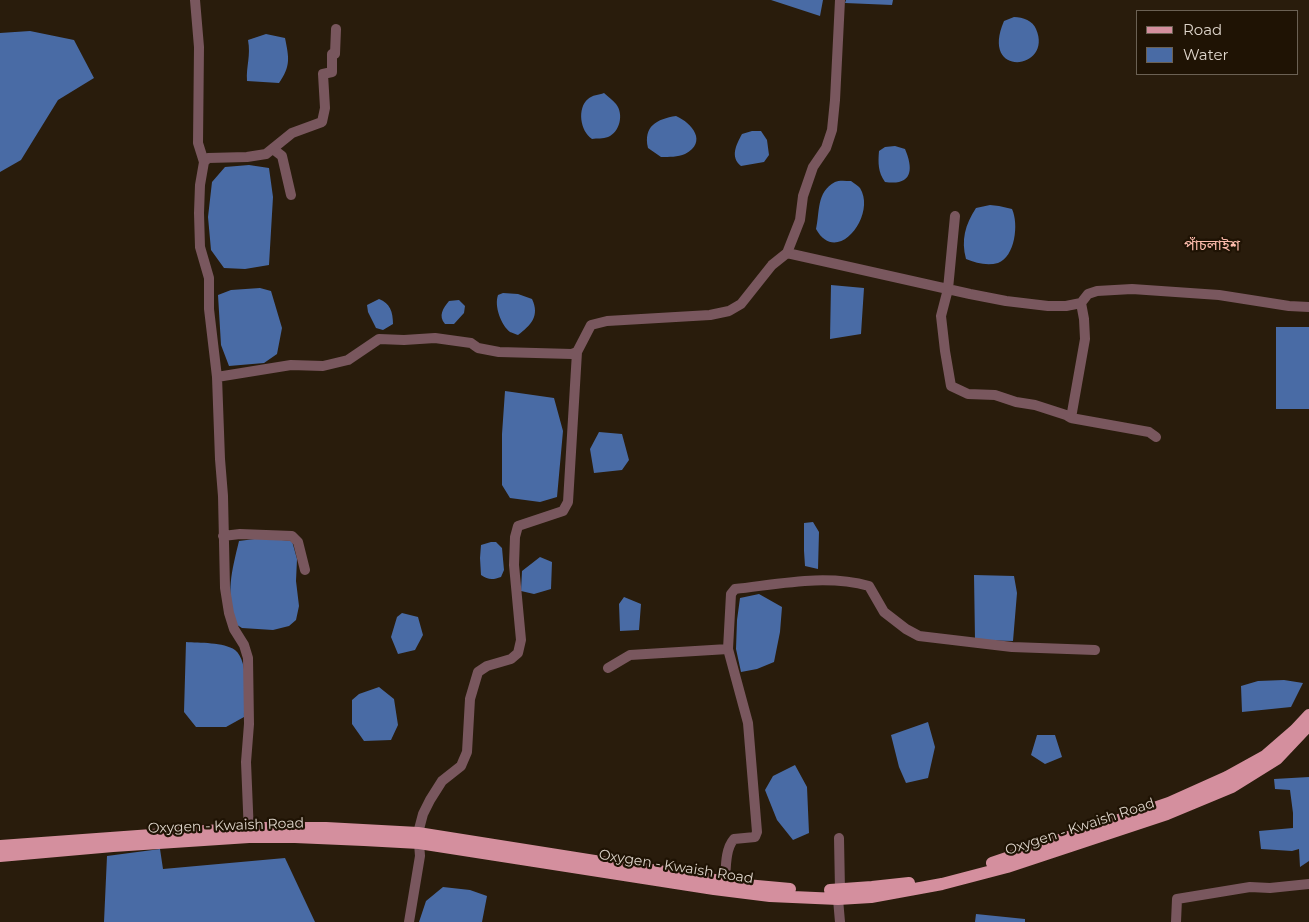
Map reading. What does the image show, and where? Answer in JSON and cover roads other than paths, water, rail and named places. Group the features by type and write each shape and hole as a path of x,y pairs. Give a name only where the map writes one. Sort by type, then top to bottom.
{"main road":[{"name":"Oxygen - Kwaish Road","path":"419,838 714,889 770,896 839,894 919,881 982,866 1169,803 1227,777 1265,756 1296,730 1309,715"},
{"name":"Oxygen - Kwaish Road","path":"0,846 248,832 295,837 419,838 725,882 871,897 942,884 1007,867 1167,814 1232,787 1277,759 1309,724"},
{"name":"Oxygen - Kwaish Road","path":"0,856 248,832"}],"street":[{"path":"195,0 199,46 198,143 204,162 199,204 200,247 209,278 209,309 217,377 225,588 234,629 244,645 248,658 250,724 246,762 248,832"},
{"path":"409,922 420,856 419,838 424,814 442,781 461,766 467,752 470,699 478,672 486,666 511,658 518,653 521,640 514,564 515,537 518,526 563,511 568,502 577,352 591,325 606,321 710,315 729,311 741,304 772,265 787,253 800,220 803,196 810,174 826,148 832,130 840,0"},
{"path":"204,162 208,158 248,157 266,154 292,133 322,122 325,108 324,74 332,72 332,54 336,54 336,29"},
{"path":"273,149 282,156 291,195"},
{"path":"955,216 948,289 941,316 951,386 968,394 995,395 1016,402 1034,405 1071,418 1149,432 1156,437"},
{"path":"787,253 1006,301 1048,306 1066,306 1081,303 1088,294 1097,291 1132,289 1219,295 1290,306 1309,307"},
{"path":"1071,418 1084,339 1084,319 1081,303"},
{"path":"217,377 291,365 323,366 348,360 379,339 435,338 471,343 478,348 499,352 572,354 577,352"},
{"path":"223,536 240,534 292,536 298,542 305,570"},
{"path":"725,882 730,843 734,839 755,837 757,832 748,722 728,649 730,594 735,589 786,582 820,580 857,583 869,586 884,612 906,629 919,636 1012,647 1095,650"},
{"path":"608,668 630,654 728,649"},
{"path":"840,838 840,922"},
{"path":"1176,922 1177,900 1250,887 1270,888 1309,884"}],"water":[{"path":"771,0 823,0 820,16"},
{"path":"846,0 893,0 892,5 845,3"},
{"path":"1014,17 1024,19 1033,24 1039,43 1035,53 1027,60 1017,62 1008,60 1001,52 999,40 1004,21"},
{"path":"30,31 74,40 94,78 58,100 21,160 0,172 0,33"},
{"path":"266,34 285,38 288,57 286,72 279,83 247,81 248,40"},
{"path":"604,93 618,108 620,122 612,135 606,138 592,139 585,131 581,119 582,108 590,98"},
{"path":"676,116 692,128 695,133 696,144 685,154 661,157 648,148 648,134 657,122"},
{"path":"761,131 767,140 769,155 764,162 741,166 736,159 736,147 742,134"},
{"path":"895,146 905,149 910,170 909,175 901,181 894,183 885,182 879,167 879,151 885,147"},
{"path":"249,165 269,168 273,197 269,265 245,269 224,268 211,250 208,217 212,182 225,167"},
{"path":"851,181 860,188 864,199 859,223 844,240 834,242 825,239 816,229 822,197 829,186 835,182"},
{"path":"990,205 1012,209 1015,223 1014,239 1012,247 1004,260 994,264 978,263 966,259 965,233 969,220 976,208"},
{"path":"831,285 864,288 861,334 830,339"},
{"path":"260,288 271,291 282,328 277,354 264,363 229,366 221,345 218,295 231,290"},
{"path":"503,293 518,294 532,299 535,315 527,328 518,335 507,329 499,315 497,299 498,295"},
{"path":"379,299 390,308 392,316 393,324 383,330 376,328 368,312 367,305"},
{"path":"459,300 465,306 464,313 454,324 445,324 442,312 445,306 449,301"},
{"path":"1276,327 1309,327 1309,409 1276,409"},
{"path":"505,391 554,398 563,431 557,497 540,502 510,498 502,485 502,434"},
{"path":"599,432 622,434 629,460 622,470 594,473 590,449"},
{"path":"813,522 819,532 818,569 805,566 804,523"},
{"path":"262,538 292,541 297,559 296,581 299,606 296,620 289,626 273,630 242,628 234,623 232,611 230,591 239,541"},
{"path":"496,542 502,548 504,570 501,577 488,579 481,575 481,545"},
{"path":"540,557 552,562 551,589 534,594 521,591 522,571"},
{"path":"974,575 1014,576 1017,593 1013,641 975,640"},
{"path":"759,594 782,607 780,632 774,662 757,669 741,672 736,649 740,598"},
{"path":"624,597 641,604 639,630 620,631 619,604"},
{"path":"402,613 418,617 423,635 415,650 398,654 391,637 397,617"},
{"path":"186,642 211,643 230,647 240,656 243,663 245,682 244,717 226,727 196,727 184,712"},
{"path":"1284,680 1303,683 1291,707 1242,712 1241,686 1258,681"},
{"path":"379,687 394,699 398,725 391,740 364,741 352,724 352,700 359,694"},
{"path":"928,722 935,747 928,778 906,783 899,767 891,735"},
{"path":"1037,735 1055,735 1062,757 1045,764 1031,755"},
{"path":"795,765 807,787 809,833 793,840 777,820 765,790 773,776"},
{"path":"1309,777 1309,861 1300,867 1299,849 1292,851 1261,849 1259,831 1293,828 1290,790 1275,789 1274,779"},
{"path":"160,849 163,869 285,858 315,922 104,922 107,856"},
{"path":"443,887 470,890 487,896 482,922 419,922 426,901"},
{"path":"976,914 1025,919 1025,922 975,922"}],"district":[{"name":"পাঁচলাইশ","path":"1212,246"}]}
